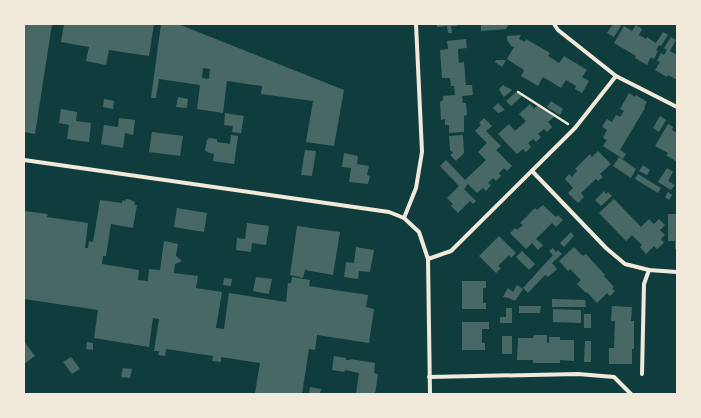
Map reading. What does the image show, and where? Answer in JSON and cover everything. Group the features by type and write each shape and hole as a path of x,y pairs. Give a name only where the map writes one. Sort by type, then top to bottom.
{"street":[{"path":"404,218 416,188 422,152 416,24"},
{"path":"554,24 558,30 616,76 677,108"},
{"path":"428,259 451,251 575,128 616,76"},
{"path":"24,160 389,212 404,218 419,232 428,259 430,394"},
{"path":"532,171 606,248 626,264 649,270 677,272"},
{"path":"642,374 644,284 649,270"},
{"path":"429,377 578,374 614,377 631,394"}],"path":[{"path":"518,92 575,128"}],"building":[{"path":"24,24 52,24 35,134 24,132"},
{"path":"64,24 154,24 149,56 109,50 106,65 86,61 89,47 61,42"},
{"path":"161,24 178,24 344,90 334,146 306,142 313,101 261,94 262,86 227,81 223,113 197,109 200,85 159,79 156,98 151,98","holes":["203,68 210,69 209,79 202,78"]},
{"path":"437,24 457,24 457,26 451,26 452,33 448,33 447,26 437,27"},
{"path":"481,24 509,24 506,29 481,31"},
{"path":"613,24 618,24 621,26 614,37 607,33"},
{"path":"636,25 642,29 639,35 646,39 647,37 656,43 663,32 668,35 661,46 659,45 656,50 658,51 654,59 651,57 647,65 635,58 636,56 614,43 624,26 632,31"},
{"path":"521,35 519,39 525,42 526,39 550,53 548,56 559,63 564,56 587,70 582,77 589,81 582,93 575,89 576,86 566,80 561,88 543,77 538,86 521,76 524,70 507,59 514,47 511,46 507,40 507,36"},
{"path":"671,37 676,40 670,51 677,55 677,80 668,75 667,77 655,70 660,62 657,61 661,53 664,55 667,50 664,48"},
{"path":"466,39 467,48 458,49 459,63 464,62 466,85 472,85 473,95 462,96 463,103 466,103 467,115 464,116 464,132 449,133 449,125 445,125 445,119 441,120 440,102 443,100 443,96 455,95 454,86 451,86 450,78 442,78 440,50 448,49 447,41"},
{"path":"496,60 506,60 502,67 495,62"},
{"path":"503,85 512,90 504,97 499,89"},
{"path":"516,92 522,96 511,106 506,101"},
{"path":"629,93 635,97 636,95 647,102 620,150 626,154 623,159 603,146 607,140 603,138 607,130 602,127 607,119 612,122 616,115 620,117 624,111 620,109"},
{"path":"178,97 188,99 187,108 176,107"},
{"path":"104,99 114,101 113,109 103,107"},
{"path":"551,101 563,109 560,115 547,107"},
{"path":"498,103 505,110 498,113 493,108"},
{"path":"530,104 534,109 538,105 555,116 548,122 552,127 547,132 544,129 538,134 541,137 536,142 533,139 528,143 531,147 526,152 523,149 517,154 498,134 509,124 515,131 526,121 519,114"},
{"path":"61,109 77,112 76,121 91,123 89,142 67,139 69,125 59,123"},
{"path":"225,113 244,116 241,133 232,132 233,126 224,125"},
{"path":"660,116 666,120 659,132 653,128"},
{"path":"119,118 135,120 133,135 125,133 123,148 101,144 104,125 118,127"},
{"path":"484,118 492,126 486,131 501,146 496,150 512,166 507,171 504,168 499,173 501,176 496,181 493,178 488,183 491,185 486,191 483,188 477,193 468,184 464,189 476,201 473,204 470,201 458,213 451,206 453,204 447,198 459,186 440,166 446,160 465,180 486,160 478,152 487,143 475,131 481,125 479,123"},
{"path":"668,124 673,127 672,130 677,133 677,162 666,155 668,153 655,146"},
{"path":"152,132 183,136 180,156 149,152"},
{"path":"231,135 238,136 234,164 213,161 214,154 205,150 207,140 209,138 217,139 217,142 230,144"},
{"path":"463,135 464,153 456,161 450,155 453,153 450,150 449,136"},
{"path":"305,150 316,151 312,176 301,175"},
{"path":"598,151 611,164 600,174 603,177 598,181 596,179 581,193 584,197 578,203 568,193 573,188 565,179 569,174 572,177 577,171 575,169 590,154 592,157"},
{"path":"344,153 358,156 357,164 369,166 367,175 370,176 368,184 349,182 351,168 342,167"},
{"path":"619,157 636,169 631,178 613,166"},
{"path":"643,165 650,170 647,175 639,171"},
{"path":"667,168 673,172 668,181 675,185 671,190 658,182"},
{"path":"638,174 661,188 658,193 635,179"},
{"path":"604,191 606,194 608,192 612,196 601,206 595,200"},
{"path":"668,192 672,195 669,200 665,197"},
{"path":"126,199 132,200 135,202 134,205 137,205 133,228 111,224 106,256 103,256 102,264 139,270 138,280 148,281 149,269 160,270 164,241 178,244 176,256 182,261 175,264 174,273 198,276 196,288 222,292 216,328 224,329 229,293 286,302 288,283 291,283 292,277 310,280 309,286 368,295 366,307 374,309 369,343 317,335 315,350 309,349 302,394 260,394 255,393 260,363 221,357 221,362 212,361 213,356 166,349 165,356 158,355 159,351 154,351 159,319 153,318 149,347 94,338 98,310 24,299 24,211 48,214 47,217 88,223 85,248 88,248 89,241 93,242 100,200 122,203 123,200 125,201"},
{"path":"614,199 641,227 649,219 654,224 659,219 665,225 660,230 665,235 661,239 664,243 657,249 654,246 646,254 640,247 642,245 632,235 626,241 599,213"},
{"path":"543,205 556,217 558,215 563,220 556,227 552,223 536,239 543,245 538,250 532,243 526,249 510,233 515,228 517,230 523,225 520,223 535,208 537,210"},
{"path":"177,208 207,213 204,232 174,227"},
{"path":"668,214 676,214 677,249 675,249 675,241 668,241"},
{"path":"247,223 269,226 266,245 252,243 251,252 236,250 237,238 245,239"},
{"path":"297,226 340,232 333,275 305,270 303,278 290,275"},
{"path":"571,232 574,236 564,247 560,243"},
{"path":"499,236 516,253 511,258 509,255 498,266 501,268 496,273 479,256"},
{"path":"356,247 374,250 370,272 359,271 358,279 344,277 346,262 354,263"},
{"path":"574,247 583,256 586,254 614,287 612,289 615,291 610,296 607,293 597,303 577,284 581,280 570,269 568,271 559,261"},
{"path":"553,248 556,252 558,250 562,254 552,263 557,269 548,277 545,275 528,293 523,288 553,255 549,251"},
{"path":"522,251 535,264 529,270 516,257"},
{"path":"256,277 272,279 269,294 253,291"},
{"path":"224,278 232,279 231,286 223,285"},
{"path":"462,281 486,281 486,288 483,288 483,303 486,303 486,309 462,309"},
{"path":"517,285 523,289 515,301 503,297 508,288 513,292"},
{"path":"552,299 585,300 586,307 552,307"},
{"path":"519,306 541,306 540,313 519,313"},
{"path":"612,306 632,307 631,321 634,321 634,349 632,349 632,364 609,364 609,348 614,348 615,321 611,321"},
{"path":"506,308 512,308 512,323 500,323 500,317 506,317"},
{"path":"553,309 581,310 581,323 553,322"},
{"path":"584,314 591,314 591,328 584,328"},
{"path":"462,322 489,322 489,329 482,329 482,343 485,343 485,350 462,350"},
{"path":"534,335 547,335 547,343 549,343 549,337 560,337 560,340 574,340 574,361 560,360 560,363 533,363 533,360 517,360 518,338 533,338"},
{"path":"502,336 512,336 512,354 502,354"},
{"path":"24,341 35,356 24,364"},
{"path":"585,341 591,341 591,362 584,362"},
{"path":"87,342 93,343 93,350 86,349"},
{"path":"334,356 346,358 346,360 351,359 375,363 374,373 378,374 375,394 356,394 359,373 345,370 344,372 332,370"},
{"path":"71,357 80,369 72,374 63,362"},
{"path":"123,368 132,369 130,378 121,377"},
{"path":"310,387 321,389 320,394 309,394"}]}
